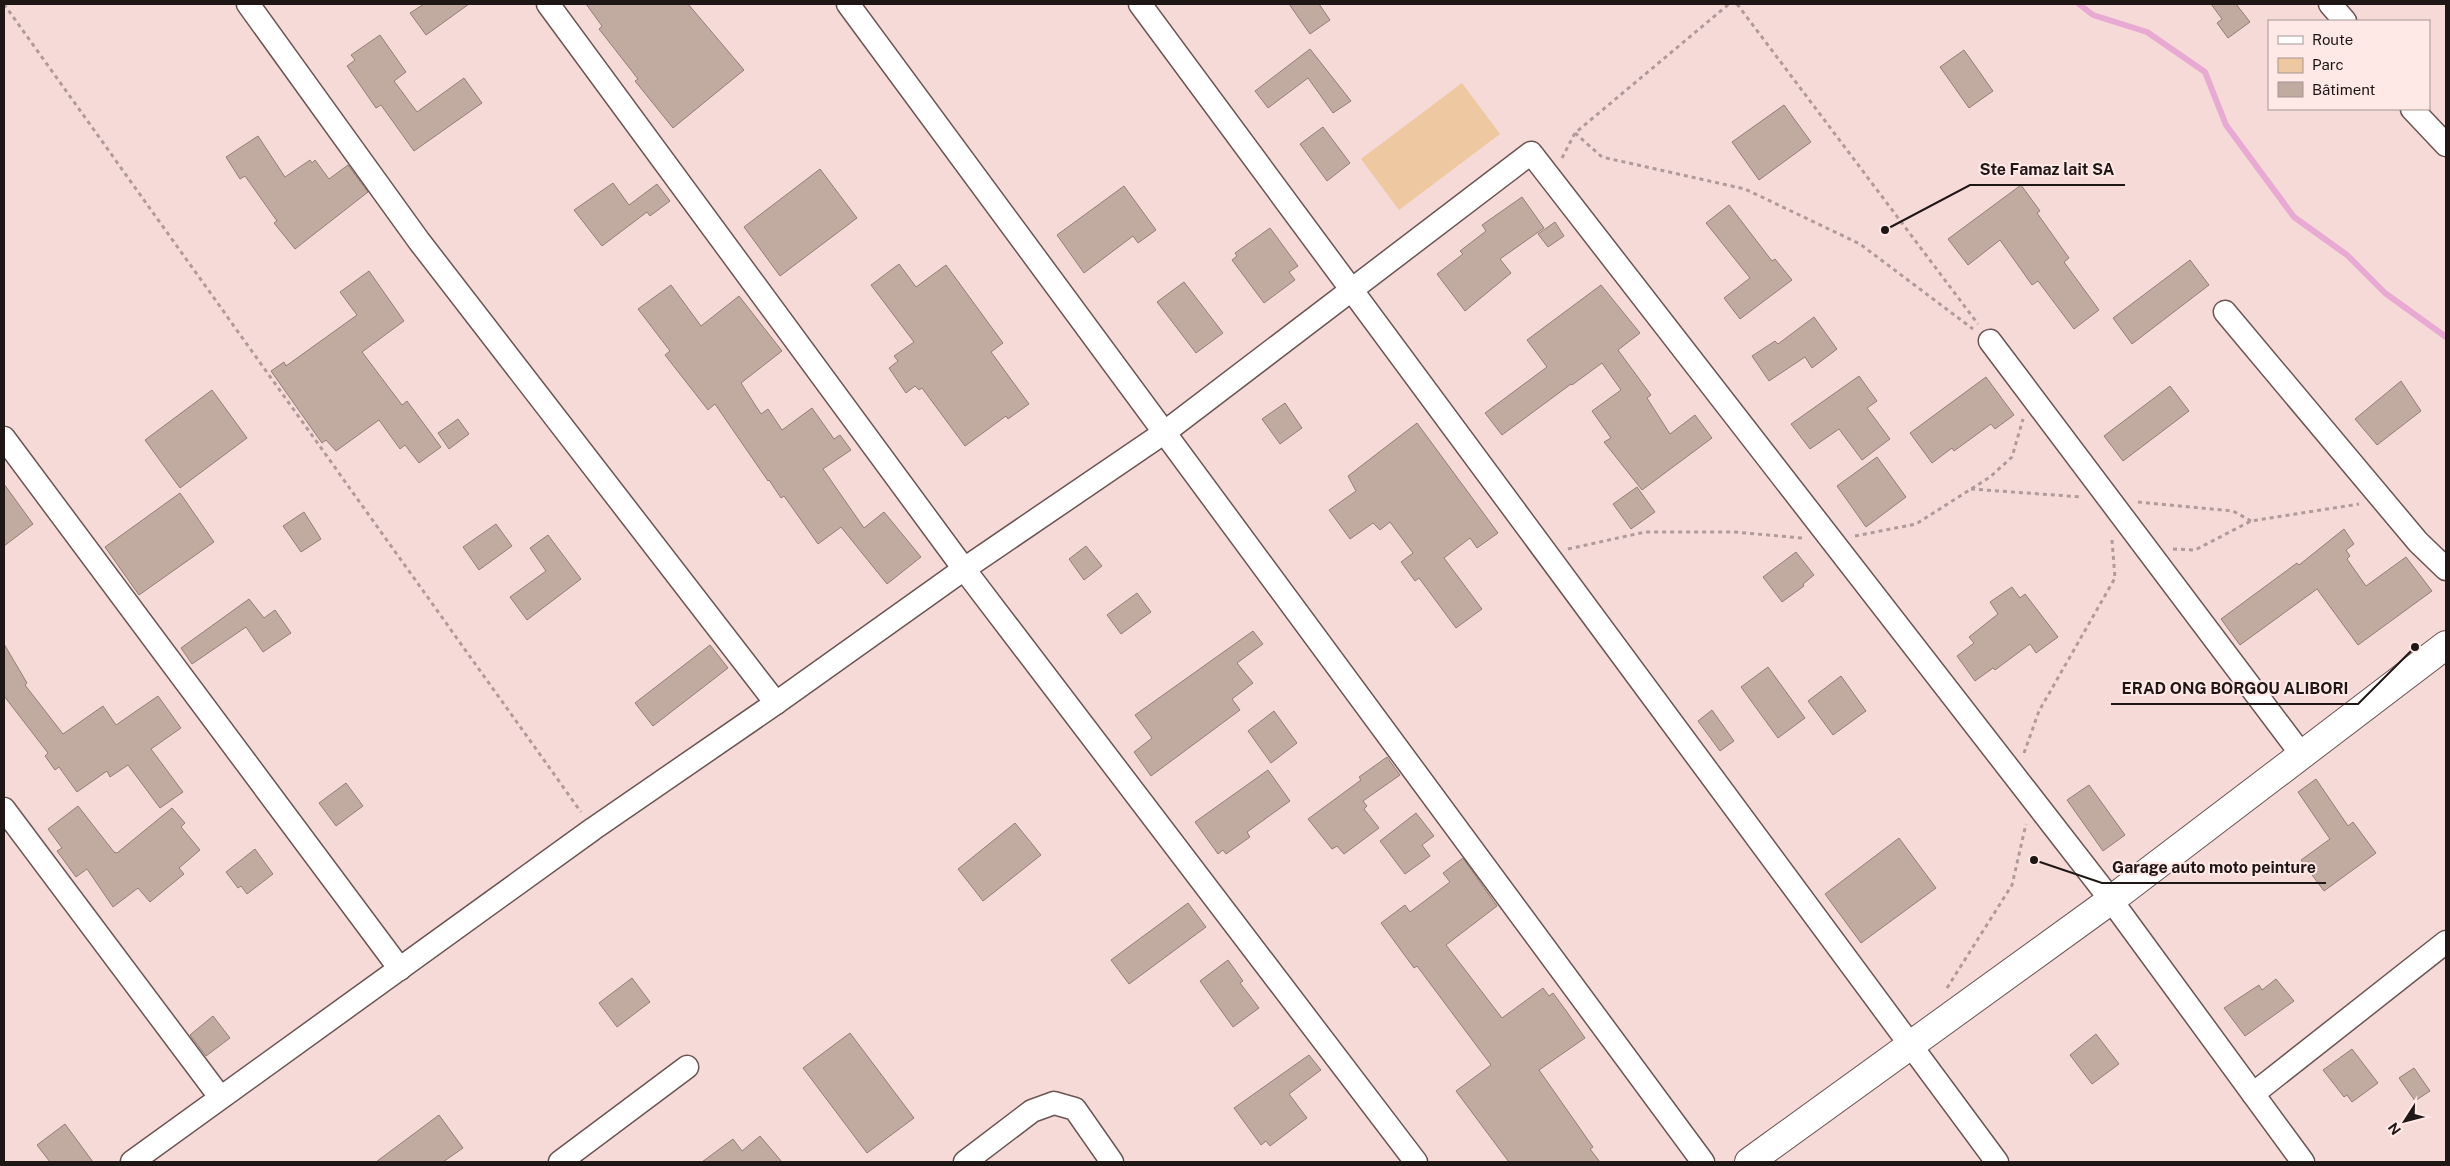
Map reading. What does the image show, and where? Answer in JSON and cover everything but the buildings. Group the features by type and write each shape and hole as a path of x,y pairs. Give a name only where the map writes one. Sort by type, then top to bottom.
{"street":[{"path":"248,4 419,241 776,703"},
{"path":"548,4 964,570 1416,1162"},
{"path":"848,4 1703,1162"},
{"path":"1140,4 1997,1162"},
{"path":"2330,4 2344,20"},
{"path":"2413,110 2446,145"},
{"path":"132,1162 593,829 1165,432 1350,289 1531,153 2111,900 2303,1162"},
{"path":"2225,312 2418,542 2446,569"},
{"path":"1990,341 2302,755"},
{"path":"4,438 400,969"},
{"path":"1749,1162 2111,900 2446,645"},
{"path":"4,809 220,1097"},
{"path":"2253,1094 2446,942"},
{"path":"560,1162 686,1067"},
{"path":"965,1162 1032,1111 1054,1104 1075,1109 1112,1162"}],"path":[{"path":"4,4 593,829"},
{"path":"1551,178 1575,133 1729,4"},
{"path":"1736,4 1990,341"},
{"path":"1575,133 1602,157 1745,189 1860,244 1990,341"},
{"path":"2145,548 2195,550 2251,521 2383,500"}],"green space":[{"path":"1462,83 1500,134 1399,210 1361,159"}],"waterway":[{"path":"2079,4 2093,15 2147,32 2205,72 2226,125 2294,217 2347,255 2385,293 2446,337"}],"place":[{"name":"Ste Famaz lait SA","path":"1885,230"},
{"name":"ERAD ONG BORGOU ALIBORI","path":"2415,647"},
{"name":"Garage auto moto peinture","path":"2034,860"}]}
